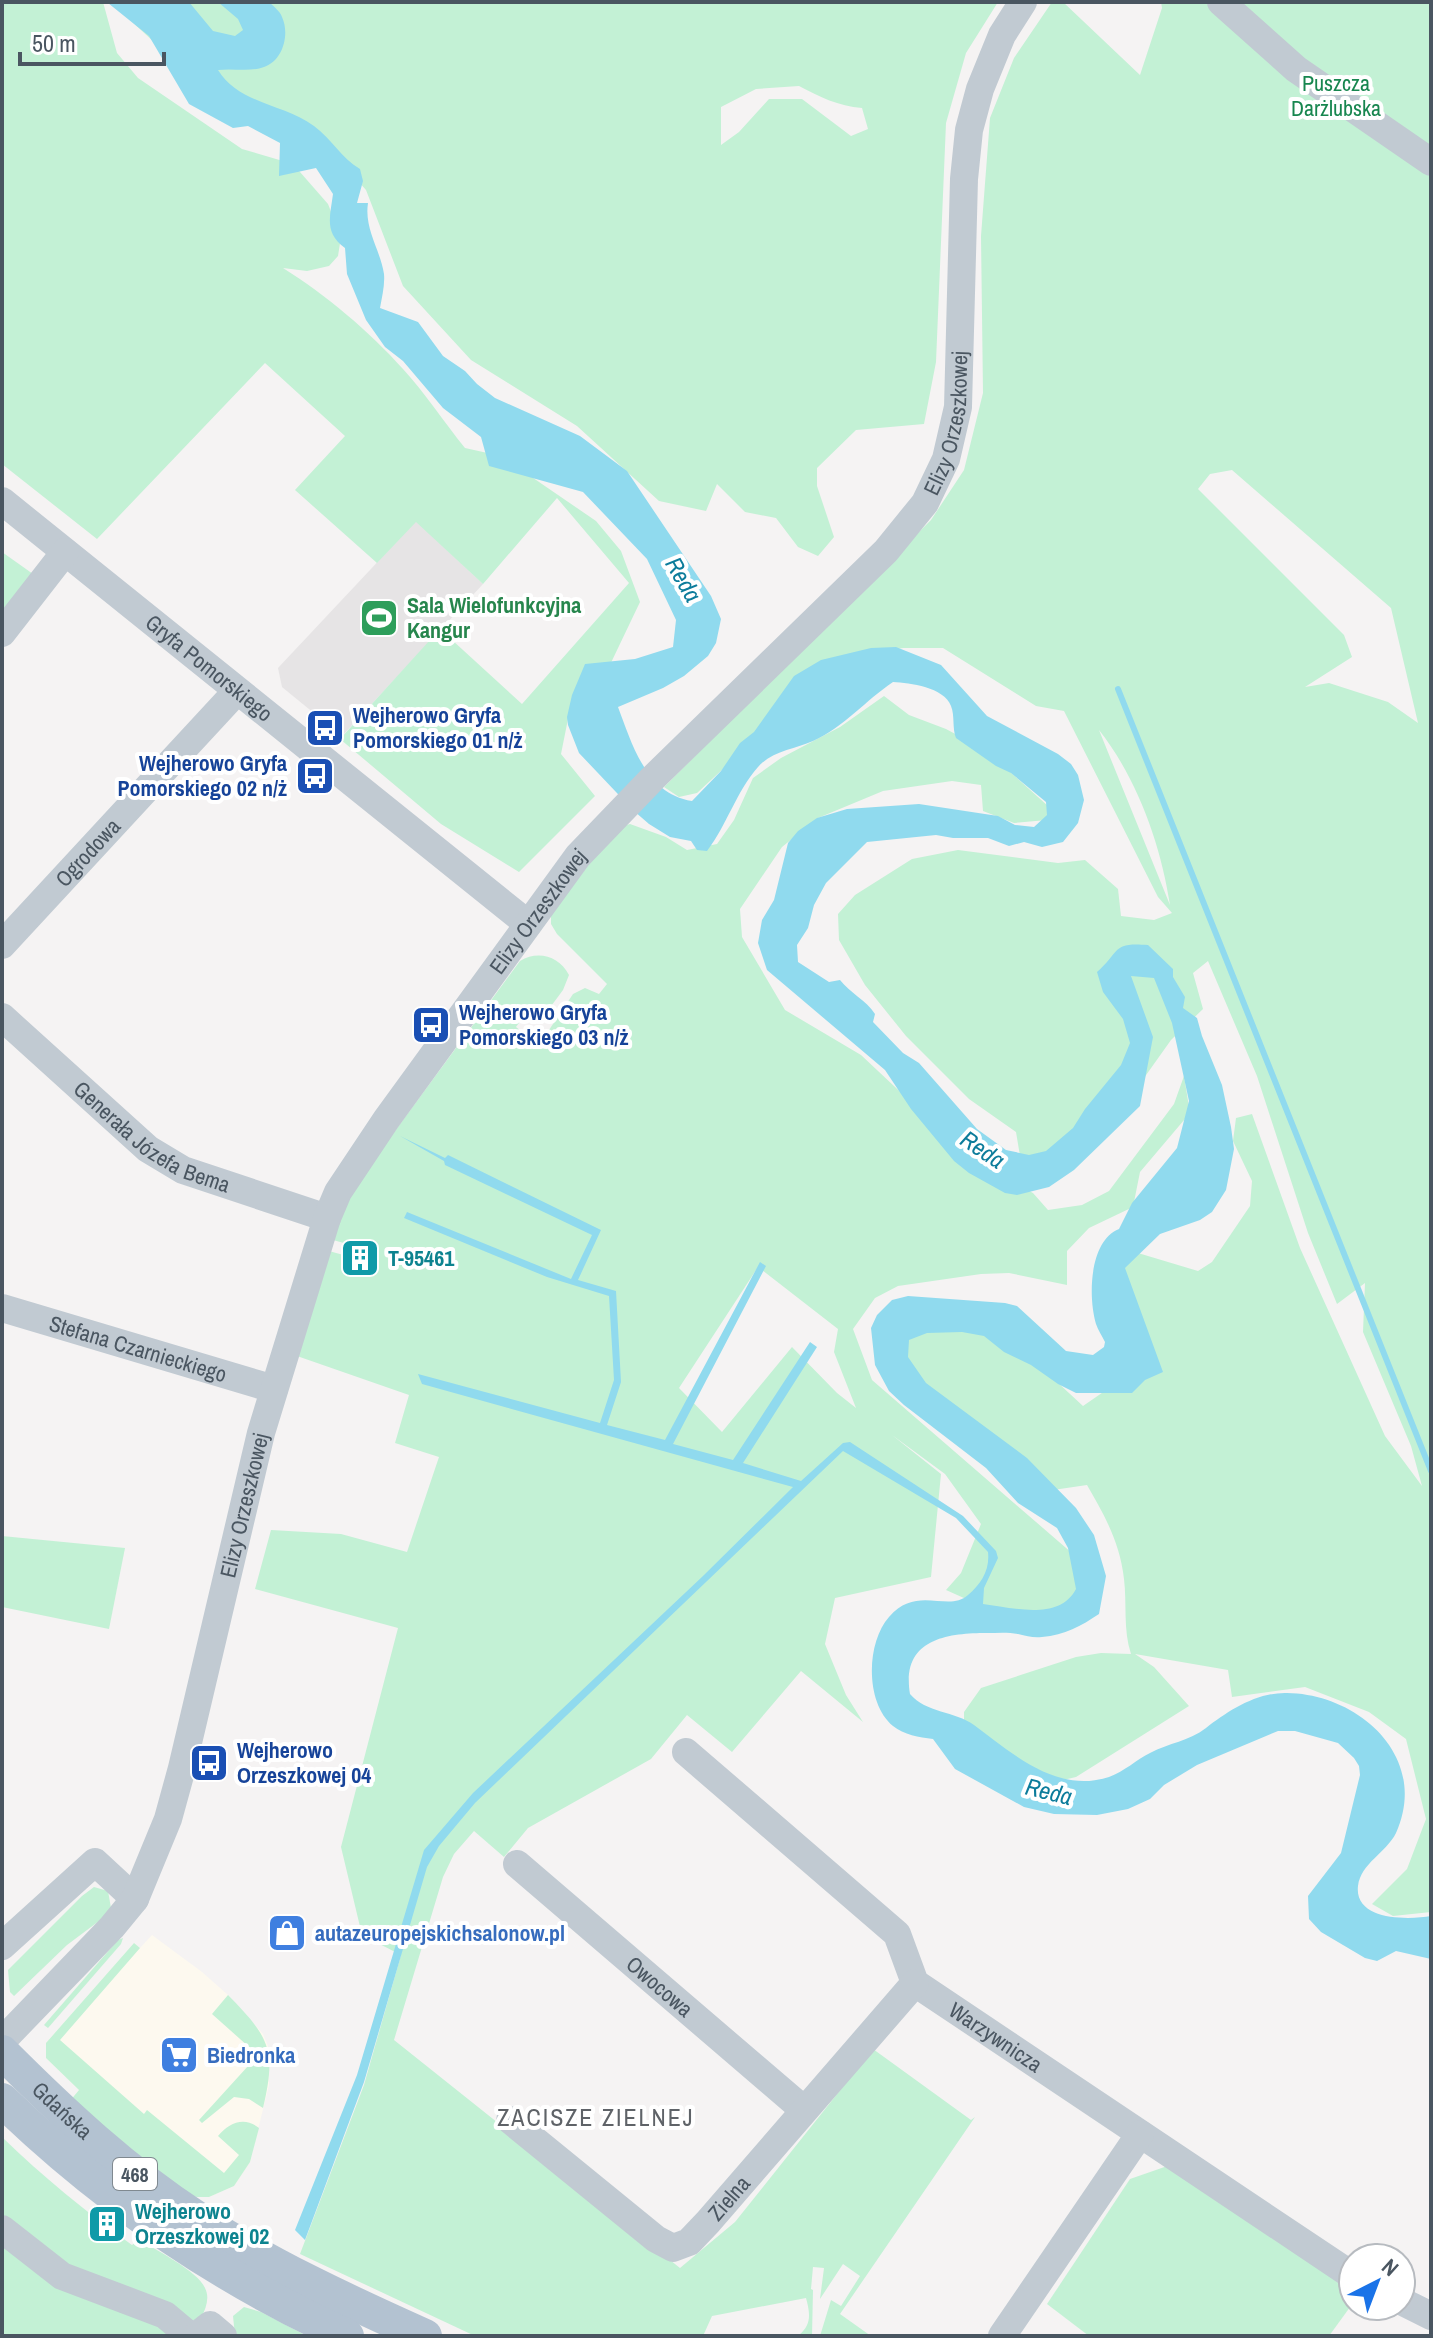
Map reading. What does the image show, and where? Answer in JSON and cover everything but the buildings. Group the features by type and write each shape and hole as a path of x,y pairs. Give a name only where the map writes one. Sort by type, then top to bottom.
{"main road":[{"name":"Gdańska","path":"2,2052 66,2115 131,2171 195,2217 287,2270 425,2336"},
{"name":"Gdańska","path":"2,2100 69,2163 184,2249 255,2291 347,2336"}],"street":[{"name":"Elizy Orzeszkowej","path":"2,2041 135,1899 168,1819 274,1389 327,1218 352,1168 578,856 653,778 886,551 925,503 946,459 958,407 964,179 969,130 980,89 1002,35 1023,2"},
{"path":"1221,2 1296,69 1431,162"},
{"name":"Gryfa Pomorskiego","path":"2,501 528,924"},
{"path":"2,633 65,552"},
{"name":"Ogrodowa","path":"2,945 237,691"},
{"name":"Generała Józefa Bema","path":"2,1017 165,1161 183,1170 327,1218"},
{"name":"Stefana Czarnieckiego","path":"2,1308 274,1389"},
{"path":"686,1752 897,1934 915,1983"},
{"path":"2,1946 95,1862 135,1899"},
{"name":"Owocowa","path":"517,1864 804,2110"},
{"name":"Zielna","path":"510,2120 656,2239 673,2248 689,2242 915,1983"},
{"name":"Warzywnicza","path":"915,1983 1337,2265"},
{"path":"1002,2336 1140,2134"},
{"path":"2,2229 62,2276 165,2315 190,2336"},
{"path":"196,2336 210,2325 223,2336"}],"shaded area":[{"path":"416,521 483,584 342,736 282,687 278,668"},
{"path":"152,1935 228,1995 263,2034 268,2046 269,2085 250,2162 234,2186 209,2197 197,2197 69,2102 79,2090 46,2058 46,2043 134,1943 140,1948"}],"green space":[{"path":"2,2 103,2 117,53 138,78 242,149 293,164 328,204 341,237 338,256 329,266 307,271 283,268 331,302 376,341 411,378 465,448 501,456 596,521 621,551 640,602 608,669 572,699 561,754 595,796 519,872 441,824 340,739 440,629 522,704 629,583 557,498 483,584 416,522 377,563 295,490 345,436 265,363 97,539 2,464"},
{"path":"124,2 998,2 966,53 946,123 936,362 924,424 856,430 817,468 817,486 834,537 818,556 798,547 776,518 745,512 717,484 706,511 659,501 577,426 471,360 403,286 366,190 326,145 197,82 128,18","holes":["799,86 837,103 862,108 868,129 851,136 802,99 769,99 739,132 721,145 721,107 756,89"]},
{"name":"Puszcza Darżlubska","path":"1052,2 1063,2 1140,75 1162,8 1161,2 1431,2 1431,1912 1393,1916 1372,1904 1407,1869 1426,1819 1406,1739 1369,1712 1305,1687 1232,1697 1228,1670 1135,1654 1154,1667 1189,1706 1076,1777 1050,1783 964,1723 964,1712 981,1688 1076,1657 1101,1653 1131,1654 1124,1579 1106,1519 1087,1485 1053,1490 893,1358 906,1322 974,1305 1083,1406 1112,1386 1102,1285 1128,1250 1198,1271 1212,1262 1250,1206 1252,1181 1233,1141 1236,1118 1252,1114 1300,1248 1385,1436 1422,1486 1411,1446 1363,1332 1365,1283 1337,1304 1308,1233 1257,1076 1208,961 1193,973 1203,1009 1171,1040 1139,1085 1048,1173 1020,1156 1016,1132 969,1099 906,1036 865,985 839,940 838,914 855,895 912,859 958,850 1058,863 1085,860 1118,889 1121,916 1154,920 1172,913 1158,897 1064,711 1036,706 943,648 903,648 854,656 780,716 697,793 679,797 664,787 931,520 964,470 983,393 981,236 990,118 1014,58","holes":["1232,470 1391,608 1418,723 1388,702 1329,683 1305,687 1352,657 1344,635 1198,489 1210,474","1099,730 1125,769 1145,813 1154,836 1170,905"]},
{"path":"2,552 33,574 2,617"},
{"path":"884,696 909,715 946,729 987,751 1048,806 1047,820 1014,823 983,811 981,785 952,781 883,791 818,818 782,847 740,909 742,937 785,1010 861,1055 977,1164 1033,1193 1048,1210 1082,1205 1109,1191 1174,1104 1184,1076 1190,1113 1140,1172 1133,1207 1089,1228 1067,1251 1067,1285 1009,1273 898,1286 875,1298 853,1329 872,1380 1073,1554 1083,1611 993,1611 946,1590 961,1573 981,1524 945,1474 892,1435 941,1474 931,1577 835,1598 825,1644 846,1695 863,1722 801,1671 732,1752 687,1715 651,1759 528,1828 504,1857 474,1831 454,1854 443,1877 394,2040 680,2268 735,2222 873,2049 971,2120 975,2117 840,2314 871,2336 820,2336 831,2300 841,2306 860,2276 843,2264 820,2299 824,2268 813,2267 812,2336 799,2335 809,2318 806,2298 712,2316 703,2336 475,2336 300,2254 364,2085 401,1955 362,1935 341,1847 398,1628 255,1589 271,1530 341,1534 407,1552 439,1457 395,1443 409,1395 297,1356 329,1251 347,1256 344,1270 369,1276 376,1252 333,1240 353,1188 520,961 534,956 548,957 560,963 569,975 563,990 546,1013 533,1004 516,1027 539,1045 573,994 585,988 599,994 607,984 557,934 551,924 551,915 616,828 630,824 666,837 687,850 717,844 734,820 753,778 781,758 840,727","holes":["758,1267 838,1329 834,1352 856,1408 792,1347 722,1432 679,1388"]},
{"path":"2,1536 125,1548 109,1629 2,1607"},
{"path":"94,1887 108,1891 111,1908 14,1996 10,1992 8,1970"},
{"path":"123,1938 48,2028 44,2025 118,1940"},
{"path":"134,1943 140,1948 60,2040 144,2114 147,2110 224,2173 239,2155 218,2136 242,2122 259,2128 250,2162 234,2186 209,2197 184,2194 69,2102 79,2090 46,2058 46,2043"},
{"path":"228,1995 253,2022 266,2045 269,2071 263,2108 249,2099 234,2097 202,2123 199,2120 258,2055 212,2014"},
{"path":"2,2137 65,2193 132,2245 139,2239 201,2281 207,2296 201,2318 192,2321 97,2284 2,2219"},
{"path":"1176,2163 1337,2273 1339,2322 1329,2336 1089,2336 1047,2304 1130,2179"},
{"path":"2,2237 165,2321 175,2336 2,2336"},
{"path":"244,2307 261,2312 307,2336 235,2336 233,2316"}],"water":[{"name":"Reda","path":"189,2 213,31 235,36 243,30 238,19 218,2 269,2 278,11 284,24 285,39 280,53 271,64 247,70 218,70 227,81 250,97 314,126 360,169 363,181 357,203 368,203 368,222 384,274 380,308 418,322 443,356 495,398 580,436 627,471 711,596 721,619 716,643 708,656 663,688 618,707 635,751 663,789 692,801 721,771 740,743 754,732 794,676 821,660 871,648 896,647 941,665 987,716 1058,754 1071,764 1078,775 1084,800 1078,823 1063,842 1042,847 1024,842 1009,846 988,838 936,835 867,842 826,883 814,905 808,928 797,945 798,962 829,982 840,980 867,1005 875,1014 873,1022 903,1053 919,1063 977,1129 1006,1150 1029,1155 1046,1151 1073,1128 1121,1065 1130,1043 1123,1019 1103,992 1097,972 1122,947 1148,945 1173,969 1173,977 1185,997 1183,1008 1197,1018 1222,1085 1231,1127 1234,1149 1226,1190 1212,1212 1200,1220 1160,1234 1125,1268 1163,1372 1145,1380 1132,1393 1076,1393 1004,1352 984,1336 962,1332 927,1333 909,1340 908,1357 926,1383 1027,1458 1076,1508 1094,1535 1106,1576 1099,1614 1065,1632 1039,1637 971,1633 929,1643 912,1662 910,1694 924,1705 966,1720 1037,1768 1054,1776 1090,1781 1115,1775 1150,1753 1186,1739 1244,1704 1265,1696 1287,1693 1314,1696 1339,1705 1362,1718 1381,1735 1395,1756 1403,1779 1404,1805 1396,1833 1360,1878 1359,1898 1365,1906 1385,1916 1431,1916 1431,1959 1396,1951 1377,1961 1365,1958 1321,1932 1309,1919 1308,1896 1341,1853 1360,1775 1354,1758 1338,1743 1295,1731 1278,1731 1197,1765 1164,1785 1150,1799 1128,1809 1097,1815 1054,1814 1024,1807 955,1769 933,1739 907,1734 893,1726 877,1703 873,1688 873,1657 881,1628 900,1607 910,1602 960,1600 968,1595 984,1576 988,1552 956,1518 843,1451 475,1803 439,1846 427,1867 364,2082 305,2240 295,2230 357,2075 424,1850 473,1793 793,1487 422,1384 418,1374 600,1423 614,1380 609,1296 547,1277 404,1218 407,1212 571,1279 592,1235 445,1165 444,1161 400,1136 445,1158 448,1155 601,1230 578,1280 616,1291 621,1382 607,1425 665,1440 760,1262 766,1266 673,1444 733,1460 810,1342 817,1347 743,1463 801,1481 843,1443 850,1442 963,1516 996,1551 998,1558 984,1588 983,1604 1035,1610 1059,1605 1076,1589 1068,1548 1057,1528 1018,1503 986,1468 889,1391 875,1365 871,1328 877,1315 892,1300 908,1296 1005,1303 1017,1306 1066,1351 1093,1355 1104,1347 1105,1342 1093,1313 1092,1285 1096,1257 1109,1235 1119,1229 1132,1203 1177,1148 1189,1101 1172,1023 1154,978 1131,976 1153,1037 1140,1106 1074,1170 1049,1187 1017,1195 1005,1193 954,1161 911,1109 885,1070 767,970 758,943 762,920 774,900 788,843 798,831 817,818 847,809 919,804 998,816 1015,825 1034,827 1047,815 1046,802 1011,773 956,738 951,706 941,694 926,687 893,682 824,735 777,754 758,767 707,851 697,850 691,841 670,837 634,811 579,753 567,717 585,664 635,659 673,647 676,620 647,559 583,492 489,466 481,437 443,408 403,361 385,347 366,320 347,274 345,248 331,230 333,194 316,168 279,176 280,143 248,126 233,128 189,104 149,36 108,3"}],"waterway":[{"path":"1118,689 1431,1471"}],"place":[{"name":"Sala Wielofunkcyjna Kangur","path":"379,618"},
{"name":"Wejherowo Gryfa Pomorskiego 01 n/ż","path":"325,728"},
{"name":"Wejherowo Gryfa Pomorskiego 02 n/ż","path":"315,776"},
{"name":"Wejherowo Gryfa Pomorskiego 03 n/ż","path":"431,1025"},
{"name":"T-95461","path":"360,1258"},
{"name":"Wejherowo Orzeszkowej 04","path":"209,1763"},
{"name":"autazeuropejskichsalonow.pl","path":"287,1933"},
{"name":"Biedronka","path":"179,2055"},
{"name":"Wejherowo Orzeszkowej 02","path":"107,2224"}],"district":[{"name":"ZACISZE ZIELNEJ","path":"596,2117"}]}
